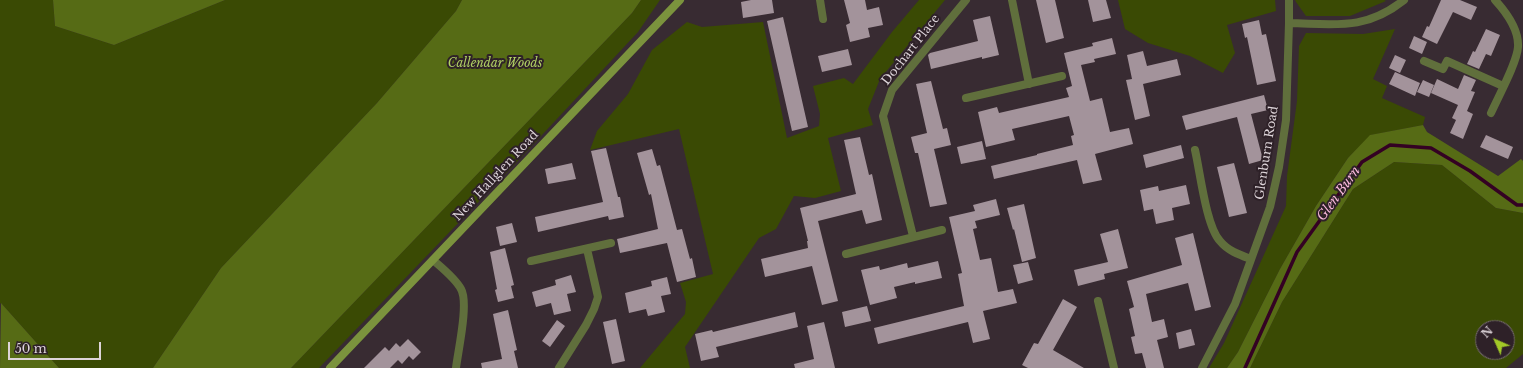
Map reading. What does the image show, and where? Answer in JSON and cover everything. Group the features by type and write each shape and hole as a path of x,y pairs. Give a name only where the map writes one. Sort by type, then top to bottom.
{"street":[{"name":"New Hallglen Road","path":"332,367 680,0"},
{"path":"820,0 823,19"},
{"name":"Dochart Place","path":"912,236 883,116 892,90 966,0"},
{"path":"1012,0 1029,84"},
{"name":"Glenburn Road","path":"1202,368 1235,304 1270,208 1279,167 1287,97 1290,23 1289,0"},
{"path":"1290,23 1344,25 1360,23 1379,16 1404,0"},
{"path":"1491,113 1516,56 1518,46 1515,29 1495,0"},
{"path":"1424,61 1443,69 1447,61 1503,86"},
{"path":"966,98 1062,76"},
{"path":"1195,150 1210,222 1219,240 1227,249 1251,259"},
{"path":"846,254 912,236 942,230"},
{"path":"531,261 611,243"},
{"path":"559,368 589,320 598,297 587,249"},
{"path":"433,260 461,288 464,297 464,310 456,368"},
{"path":"1098,301 1114,368"}],"green space":[{"path":"0,0 53,0 55,26 114,45 225,0 462,0 456,11 377,103 221,268 153,368 59,368 1,303 0,304"},
{"path":"53,0 225,0 114,45 55,26"},
{"name":"Callendar Woods","path":"462,0 641,0 632,13 291,368 153,368 221,268 377,103 456,11"},
{"path":"641,0 660,0 638,32 514,165 319,368 291,368 632,13"},
{"path":"919,0 945,0 880,79 868,109 873,125 828,138 841,191 815,198 794,196 776,229 759,238 685,347 690,368 640,368 685,314 686,302 680,283 713,274 679,129 590,150 597,131 628,94 652,50 687,22 702,27 763,22 787,138 819,126 820,114 813,86 844,78 853,84 892,32"},
{"path":"1118,0 1275,0 1276,11 1227,25 1235,53 1223,73 1190,56 1148,43 1125,29"},
{"path":"1295,0 1386,1 1350,16 1306,16"},
{"path":"1395,29 1373,79 1387,86 1382,98 1425,117 1423,125 1371,135 1348,158 1316,206 1280,269 1238,352 1227,368 1209,368 1224,343 1286,206 1287,176 1297,101 1299,46 1306,33 1363,34"},
{"path":"1423,125 1427,132 1498,176 1521,159 1523,161 1523,213 1496,208 1442,165 1394,162 1353,189 1282,302 1250,368 1227,368 1238,352 1280,269 1316,206 1348,158 1370,135"},
{"path":"1394,162 1442,165 1496,208 1523,213 1523,354 1506,368 1250,368 1282,302 1353,189"},
{"path":"1,303 59,368 0,368"}],"building":[{"path":"751,0 772,0 774,13 743,18 741,2"},
{"path":"844,0 865,0 867,10 879,7 883,25 868,28 870,37 850,42 846,25 850,23"},
{"path":"1036,0 1055,0 1064,38 1046,43"},
{"path":"1088,0 1106,0 1111,18 1093,22"},
{"path":"1441,0 1460,0 1477,7 1471,20 1453,12 1437,44 1422,37 1427,26 1429,27"},
{"path":"990,16 999,55 982,59 982,57 931,69 928,55 930,53 978,41 973,20"},
{"path":"783,17 808,127 792,131 767,21"},
{"path":"1259,20 1262,35 1266,34 1276,81 1257,85 1247,37 1245,38 1242,24"},
{"path":"1486,29 1500,35 1491,56 1486,54 1479,69 1467,64 1473,51 1475,52"},
{"path":"1414,36 1427,42 1422,54 1409,48"},
{"path":"1112,38 1116,54 1094,59 1095,62 1081,65 1090,101 1102,98 1110,132 1129,128 1133,144 1095,154 1102,180 1083,184 1077,160 994,179 991,166 1073,145 1071,136 1074,135 1069,116 1012,129 1015,140 986,147 978,112 997,107 999,113 1069,97 1066,88 1072,86 1064,53 1093,46 1092,43"},
{"path":"848,49 852,65 822,72 818,56"},
{"path":"1143,51 1147,66 1177,59 1181,75 1143,84 1150,116 1135,120 1126,80 1132,79 1127,55"},
{"path":"1395,55 1406,60 1400,73 1389,68"},
{"path":"1395,72 1420,83 1415,96 1389,84"},
{"path":"1464,75 1476,80 1471,91 1475,92 1467,111 1473,114 1463,139 1450,133 1456,120 1452,118 1458,105 1431,93 1437,79 1458,89"},
{"path":"1423,80 1434,85 1429,97 1417,92"},
{"path":"931,81 943,129 947,128 951,145 934,149 947,204 930,207 918,153 915,153 911,137 927,133 916,84"},
{"path":"1264,95 1268,110 1251,114 1263,160 1249,164 1237,117 1186,130 1182,116"},
{"path":"1486,135 1513,147 1508,159 1480,147"},
{"path":"860,137 869,175 872,174 882,220 866,224 862,210 818,221 838,301 822,305 812,266 765,277 761,259 808,248 808,241 800,208 856,194 844,140"},
{"path":"982,141 986,159 961,164 957,147"},
{"path":"1181,145 1184,158 1146,168 1143,155"},
{"path":"606,148 624,217 609,220 608,216 538,232 535,217 603,202 591,151"},
{"path":"652,149 657,166 660,165 677,230 682,229 690,259 692,258 696,277 677,282 667,243 620,253 617,239 658,229 651,194 649,195 637,153"},
{"path":"572,163 576,179 548,184 545,169"},
{"path":"1234,163 1247,213 1229,217 1217,167"},
{"path":"1186,185 1190,204 1172,208 1174,220 1156,224 1153,209 1144,211 1140,190 1158,186 1159,191"},
{"path":"996,199 1000,215 975,221 977,228 973,229 980,260 991,258 998,292 1013,289 1017,303 983,311 990,339 973,343 968,322 878,344 874,328 964,306 958,274 962,273 949,217 975,211 973,205"},
{"path":"1024,204 1036,258 1022,262 1007,208"},
{"path":"512,223 517,242 500,246 496,227"},
{"path":"1118,229 1128,268 1104,274 1105,279 1078,286 1074,270 1108,262 1100,234"},
{"path":"1193,233 1211,307 1195,311 1188,283 1146,294 1152,322 1164,319 1168,337 1157,340 1164,368 1146,368 1142,353 1135,354 1131,337 1135,336 1129,309 1134,307 1127,281 1182,265 1175,238"},
{"path":"505,248 514,285 511,286 514,298 498,302 490,252"},
{"path":"938,261 942,278 894,287 897,298 870,305 861,270 879,266 880,270 907,263 908,268"},
{"path":"1028,262 1033,280 1018,284 1013,265"},
{"path":"571,275 576,292 567,294 571,311 554,315 551,303 536,307 532,292 556,285 555,280"},
{"path":"667,277 671,294 661,296 665,312 648,316 646,309 629,313 625,293 652,286 651,281"},
{"path":"1063,299 1077,307 1053,350 1084,368 1028,368 1022,365 1034,343 1038,344"},
{"path":"867,306 871,321 845,327 842,312"},
{"path":"508,310 517,350 514,351 518,368 482,368 481,363 502,359 493,314"},
{"path":"795,312 798,327 716,347 719,357 701,361 695,334 712,330 713,332"},
{"path":"616,319 625,361 612,364 603,322"},
{"path":"557,320 565,326 550,347 542,341"},
{"path":"824,322 835,368 795,368 794,364 814,359 807,326"},
{"path":"1191,329 1195,345 1179,349 1176,333"},
{"path":"408,339 421,352 413,360 409,356 402,364 398,360 390,368 364,368 385,347 389,351 396,343 400,347"}],"waterway":[{"name":"Glen Burn","path":"1245,368 1297,252 1362,162 1390,145 1431,148 1470,171 1517,205 1523,205"}]}
